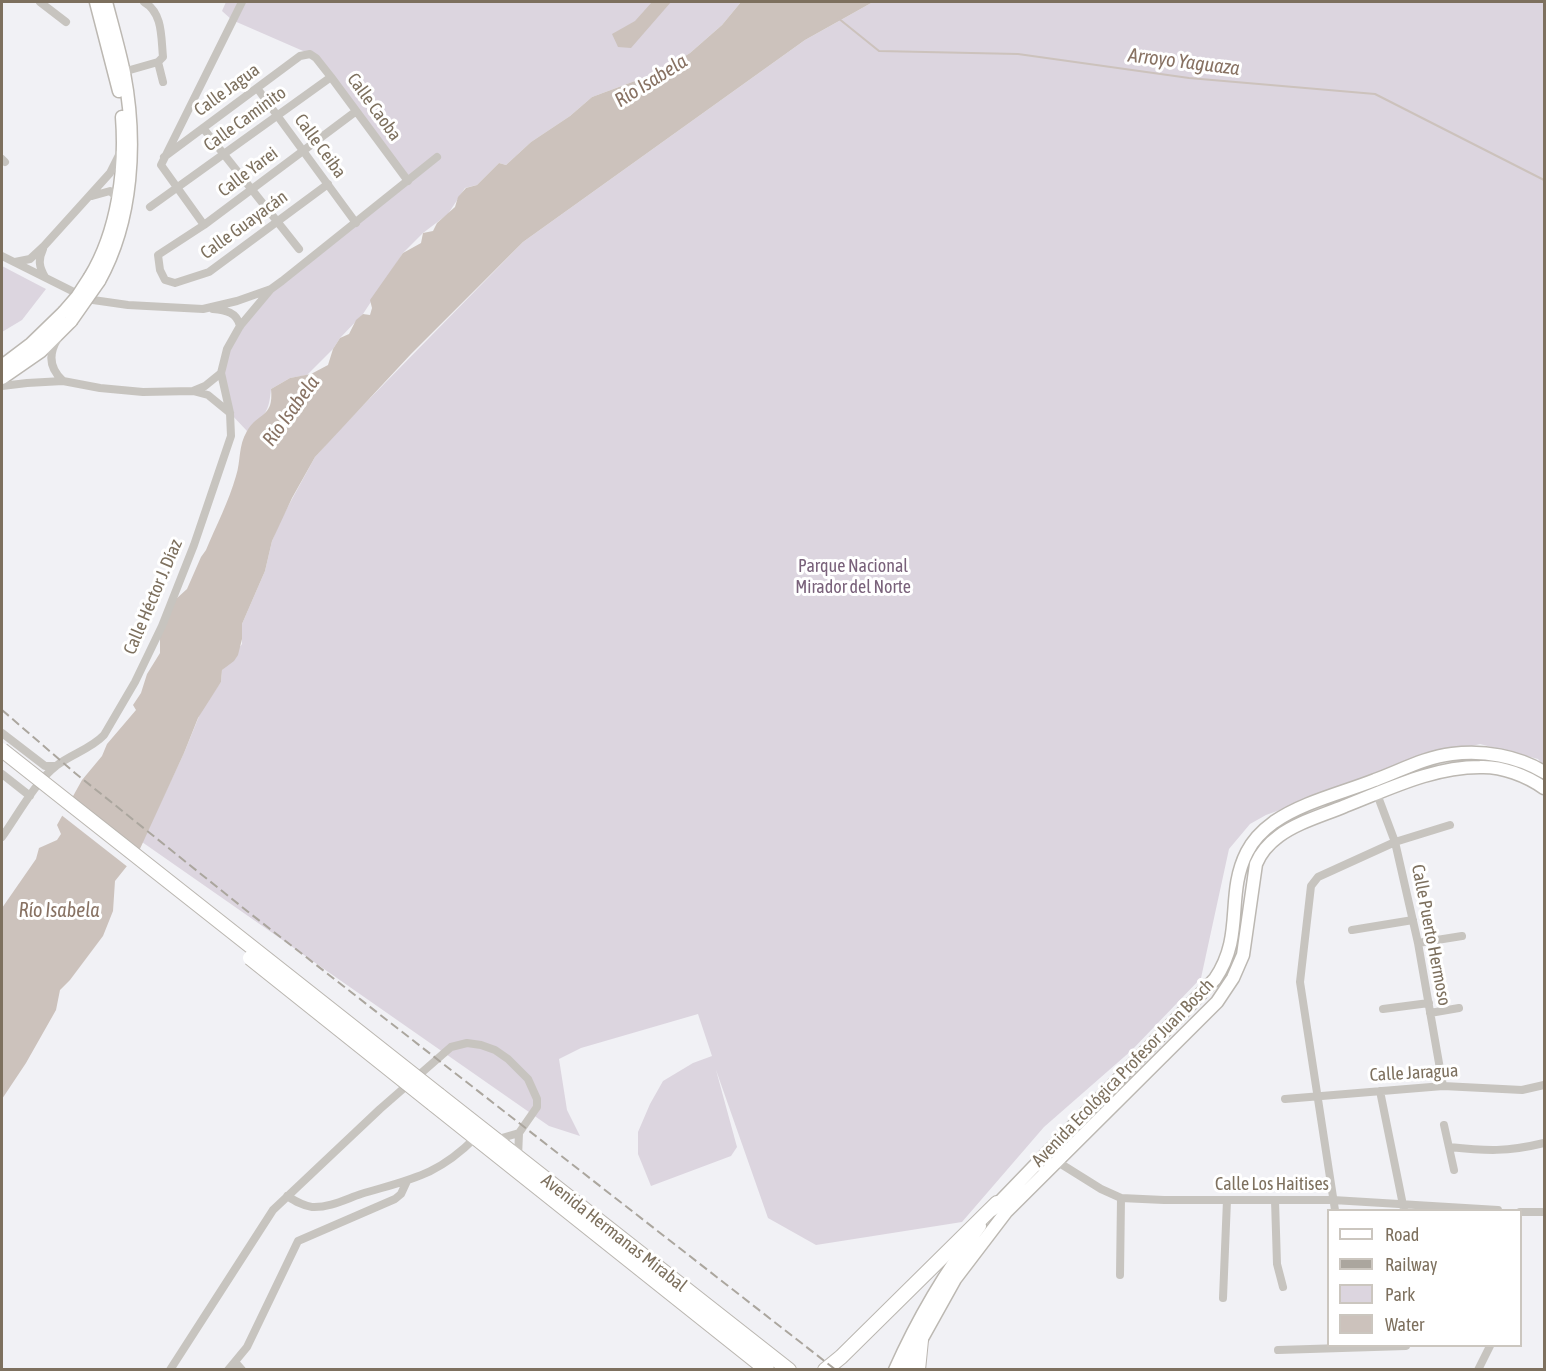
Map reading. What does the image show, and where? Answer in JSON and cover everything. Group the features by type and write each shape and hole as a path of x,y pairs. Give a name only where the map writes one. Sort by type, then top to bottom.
{"main road":[{"path":"2,750 436,1100"},
{"path":"2,761 436,1100"},
{"name":"Avenida Hermanas Mirabal","path":"436,1100 475,1138 771,1364 789,1370"},
{"name":"Avenida Hermanas Mirabal","path":"436,1100 518,1157 771,1364"},
{"path":"825,1370 841,1357 997,1203"},
{"path":"918,1370 921,1340"},
{"path":"771,1364 794,1370"}],"street":[{"path":"40,2 66,22"},
{"path":"95,279 112,226 118,198 122,147 120,95 96,2"},
{"path":"2,378 41,351 67,320 109,261 118,234 129,176 130,114 123,72 106,2"},
{"path":"123,72 159,62 163,57 157,13 153,7 144,2"},
{"path":"204,225 163,161 242,2"},
{"name":"Calle Jagua","path":"163,161 203,128 300,56 310,54"},
{"name":"Calle Caoba","path":"310,54 331,77 408,181"},
{"path":"159,62 163,82"},
{"name":"Calle Caminito","path":"150,207 331,77"},
{"name":"Calle Ceiba","path":"257,88 356,223"},
{"name":"Calle Yarei","path":"158,255 204,225 356,112"},
{"path":"203,128 298,249"},
{"path":"13,262 30,259 44,246 110,173 122,147"},
{"path":"203,309 237,301 271,289 437,157"},
{"name":"Calle Guayacán","path":"158,255 160,270 165,280 175,283 209,272 328,184"},
{"path":"89,197 105,191 114,193 118,198"},
{"path":"44,246 39,261 40,269 45,277"},
{"path":"2,256 93,300 128,305 226,310 238,320 240,326"},
{"name":"Calle Héctor J. Díaz","path":"2,837 30,796 55,766 98,741 104,735 140,673 162,626 194,545 231,436 230,413 221,373 227,349 240,326 271,289"},
{"path":"2,366 67,320"},
{"path":"63,381 56,375 50,356 67,320"},
{"path":"193,391 205,386 221,373"},
{"path":"2,386 63,381 100,388 144,392 193,391 208,395 230,413"},
{"path":"2,733 45,766 55,766"},
{"name":"Avenida Ecológica Profesor Juan Bosch","path":"895,1370 932,1296 997,1203 1215,979 1224,966 1233,939 1237,882 1247,853 1264,830 1288,814 1422,761 1450,754 1479,753 1511,758 1545,772"},
{"name":"Avenida Ecológica Profesor Juan Bosch","path":"908,1370 921,1340 955,1279 971,1255 1006,1212 1217,1002 1226,990 1243,955 1253,874 1261,852 1270,843 1280,834 1298,825 1418,777 1442,771 1483,766 1520,775 1545,788"},
{"path":"2,774 30,796"},
{"name":"Calle Puerto Hermoso","path":"1377,794 1395,842 1413,920 1443,1086"},
{"path":"1335,1209 1300,982 1311,886 1318,877 1395,842 1450,825"},
{"path":"1235,908 1250,907"},
{"path":"1352,930 1413,920"},
{"path":"1418,943 1462,936"},
{"path":"1383,1009 1429,1003"},
{"path":"1430,1013 1459,1008"},
{"path":"170,1370 273,1210 380,1109 452,1047 467,1043 495,1050 508,1059 528,1079 537,1099 537,1107 519,1133 518,1157"},
{"name":"Calle Jaragua","path":"1285,1099 1443,1086 1522,1090 1545,1085"},
{"path":"1380,1091 1404,1208"},
{"path":"1444,1125 1454,1170"},
{"path":"495,1140 519,1133"},
{"path":"287,1196 312,1207 327,1205 407,1181 453,1159 475,1138"},
{"path":"1449,1147 1496,1151 1518,1150 1545,1143"},
{"name":"Calle Los Haitises","path":"1044,1155 1056,1160 1101,1189 1121,1198 1333,1200 1404,1208 1437,1209"},
{"path":"228,1370 247,1347 298,1241 394,1199 400,1194 407,1181"},
{"path":"1120,1275 1121,1198"},
{"path":"1223,1298 1227,1200"},
{"path":"1275,1200 1277,1264 1283,1287"},
{"path":"1522,1212 1545,1212"},
{"path":"1278,1350 1349,1347"},
{"path":"1478,1370 1490,1347"},
{"path":"235,1362 242,1370"}],"green space":[{"path":"226,2 741,2 722,25 690,53 659,72 592,97 570,116 531,142 506,165 499,163 477,185 465,188 448,214 423,233 403,253 363,314 340,338 333,349 307,375 290,378 271,389 265,413 247,431 230,413 221,373 240,326 271,289 408,181 310,54 232,20 222,11"},
{"name":"Parque Nacional Mirador del Norte","path":"873,2 1544,2 1544,766 1538,759 1480,744 1417,760 1266,815 1250,824 1229,849 1201,978 1132,1050 1044,1127 962,1222 816,1245 768,1218 716,1070 737,1147 731,1156 651,1186 638,1154 638,1132 663,1081 693,1063 712,1056 698,1014 581,1048 559,1059 567,1110 580,1136 549,1126 142,842 202,709 221,682 222,670 242,644 242,624 265,571 272,541 280,521 315,457 523,242 805,40"},
{"path":"2,266 46,289 22,320 2,332"}],"water":[{"path":"652,2 671,2 631,48 618,47 612,34 635,21"},
{"name":"Río Isabela","path":"741,2 873,2 805,40 523,242 411,354 315,457 272,541 265,571 242,624 242,639 238,655 222,670 221,682 198,718 139,851 115,881 113,911 103,936 60,990 56,1010 26,1063 2,1099 2,908 36,859 39,848 57,840 61,834 57,825 82,780 102,756 107,744 136,710 133,705 141,693 147,674 160,653 160,635 176,599 187,589 206,550 233,485 244,437 251,425 268,410 271,389 290,378 311,374 328,365 333,349 340,338 349,334 356,320 363,314 370,315 372,308 370,300 403,253 421,243 423,233 433,231 437,223 455,207 458,197 466,188 477,185 499,163 506,165 531,142 570,116 592,97 659,72 690,53 722,25"}],"pier":[{"path":"70,795 142,851 129,868 60,814"}],"waterway":[{"name":"Arroyo Yaguaza","path":"838,18 879,51 1018,54 1189,78 1375,94 1544,180"}],"railway":[{"path":"2,710 75,773 247,911 836,1370"}]}
